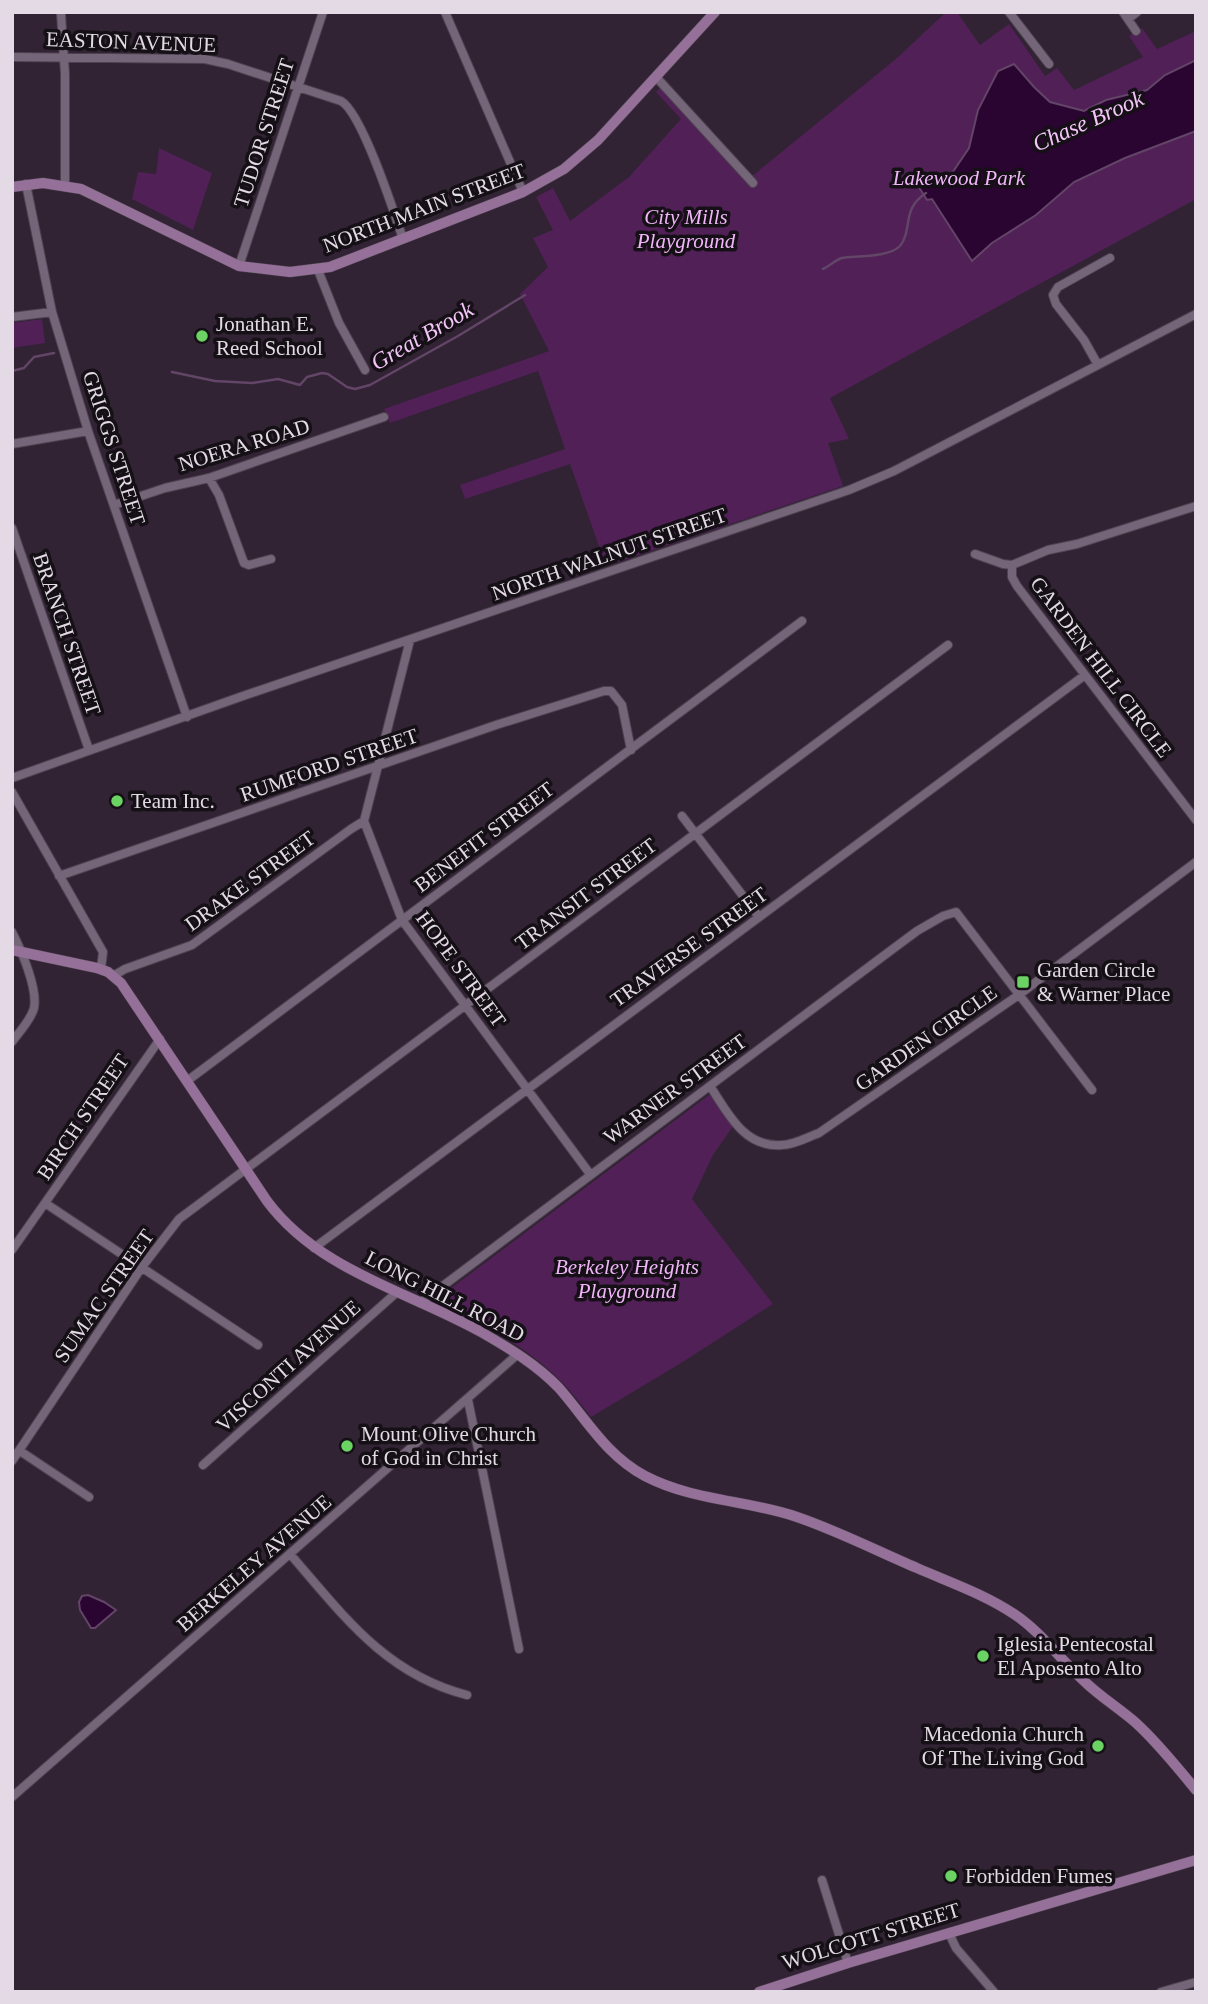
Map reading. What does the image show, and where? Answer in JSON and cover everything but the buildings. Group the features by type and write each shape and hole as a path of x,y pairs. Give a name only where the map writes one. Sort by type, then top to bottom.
{"main road":[{"name":"NORTH MAIN STREET","path":"12,187 26,184 65,185 99,196 239,266 281,272 318,270 523,192 552,176 584,154 715,12"},
{"name":"LONG HILL ROAD","path":"17,951 102,969 125,987 278,1215 314,1248 396,1293 481,1332 518,1354 551,1380 612,1453 648,1478 690,1494 768,1508 808,1520 982,1597 1012,1613 1036,1632 1083,1680 1144,1731 1196,1790"},
{"name":"WOLCOTT STREET","path":"758,1992 1196,1860"}],"street":[{"name":"TUDOR STREET","path":"239,266 323,12"},
{"path":"445,12 523,192"},
{"path":"1009,12 1049,64"},
{"path":"1136,31 1125,16 1137,12"},
{"path":"61,14 65,185"},
{"name":"EASTON AVENUE","path":"12,57 205,59 337,99 350,108 372,156 403,239"},
{"path":"656,77 753,183"},
{"name":"GRIGGS STREET","path":"26,184 52,312 88,431 187,717"},
{"path":"1098,365 1080,334 1056,304 1054,293 1058,287 1110,258"},
{"path":"318,270 339,323 365,370"},
{"path":"12,317 52,312"},
{"name":"NORTH WALNUT STREET","path":"12,778 858,487 906,465 1196,314"},
{"name":"NOERA ROAD","path":"114,505 165,488 209,478 384,417"},
{"path":"12,444 88,431"},
{"path":"209,478 219,495 246,564 271,559"},
{"path":"975,554 1012,565 1044,551 1077,544 1196,506"},
{"name":"BRANCH STREET","path":"12,528 89,750"},
{"name":"GARDEN HILL CIRCLE","path":"1012,565 1015,582 1196,820"},
{"name":"BENEFIT STREET","path":"187,1081 802,621"},
{"path":"365,821 410,640"},
{"name":"TRANSIT STREET","path":"245,1169 948,645"},
{"name":"TRAVERSE STREET","path":"314,1248 1085,675"},
{"name":"RUMFORD STREET","path":"59,876 496,725 604,691 611,691 622,705 631,750"},
{"path":"12,792 103,953 102,969"},
{"path":"682,816 759,917"},
{"name":"HOPE STREET","path":"365,821 402,920 590,1174"},
{"name":"DRAKE STREET","path":"113,976 192,944 365,821"},
{"name":"GARDEN CIRCLE","path":"710,1086 743,1134 762,1142 783,1146 825,1130 1020,994 1196,862"},
{"name":"WARNER STREET","path":"420,1303 917,931 943,916 956,912 1020,994"},
{"path":"12,932 32,986 34,1007 12,1042"},
{"path":"1020,994 1092,1090"},
{"name":"BIRCH STREET","path":"12,1250 160,1039"},
{"name":"SUMAC STREET","path":"12,1461 142,1267 179,1219 245,1169"},
{"path":"45,1203 258,1345"},
{"name":"VISCONTI AVENUE","path":"203,1465 396,1293"},
{"name":"BERKELEY AVENUE","path":"12,1797 518,1354"},
{"path":"468,1400 519,1649"},
{"path":"20,1451 89,1497"},
{"path":"290,1554 360,1634 382,1652 423,1679 447,1690 467,1695"},
{"path":"822,1880 848,1963"},
{"path":"949,1933 956,1948 994,1992"},
{"path":"1161,1992 1196,1982"}],"green space":[{"name":"Lakewood Park","path":"946,12 957,12 980,45 1009,24 1045,76 1057,68 1074,90 1143,57 1129,36 1142,28 1157,49 1196,31 1196,199 830,398 849,439 828,443 843,486 606,566 570,464 465,499 460,485 565,449 538,371 390,423 384,409 549,351 520,294 548,267 533,238 553,230 536,197 553,188 570,221 629,177 681,119 656,92 661,87 746,181 897,58"},
{"path":"159,148 212,173 193,230 132,199 138,172 156,174"},
{"path":"42,319 45,343 12,348 12,323"},
{"name":"Berkeley Heights Playground","path":"713,1092 736,1122 713,1155 692,1199 773,1304 591,1417 559,1379 524,1350 486,1327 441,1306 438,1298"}],"water":[{"path":"1196,60 1196,131 1125,158 1074,182 1036,215 992,243 972,261 932,199 927,200 915,181 921,176 928,180 950,176 969,148 978,110 998,71 1014,64 1050,102 1084,111 1106,100 1147,90 1165,75"},
{"path":"88,1595 116,1610 95,1628 91,1628 80,1610 79,1602 82,1596"}],"waterway":[{"name":"Chase Brook","path":"823,269 842,258 895,250 904,240 913,206 926,193"},
{"name":"Great Brook","path":"172,372 215,381 252,383 278,379 300,385 307,377 322,373 355,389 370,385 525,295"},
{"name":"Great Brook","path":"12,371 24,368 34,357 54,353"}],"place":[{"name":"Jonathan E. Reed School","path":"202,336"},
{"name":"Team Inc.","path":"117,801"},
{"name":"Garden Circle & Warner Place","path":"1023,982"},
{"name":"Mount Olive Church of God in Christ","path":"347,1446"},
{"name":"Iglesia Pentecostal El Aposento Alto","path":"983,1656"},
{"name":"Macedonia Church Of The Living God","path":"1098,1746"},
{"name":"Forbidden Fumes","path":"951,1876"}],"park label":[{"name":"City Mills Playground","path":"686,229"}]}
